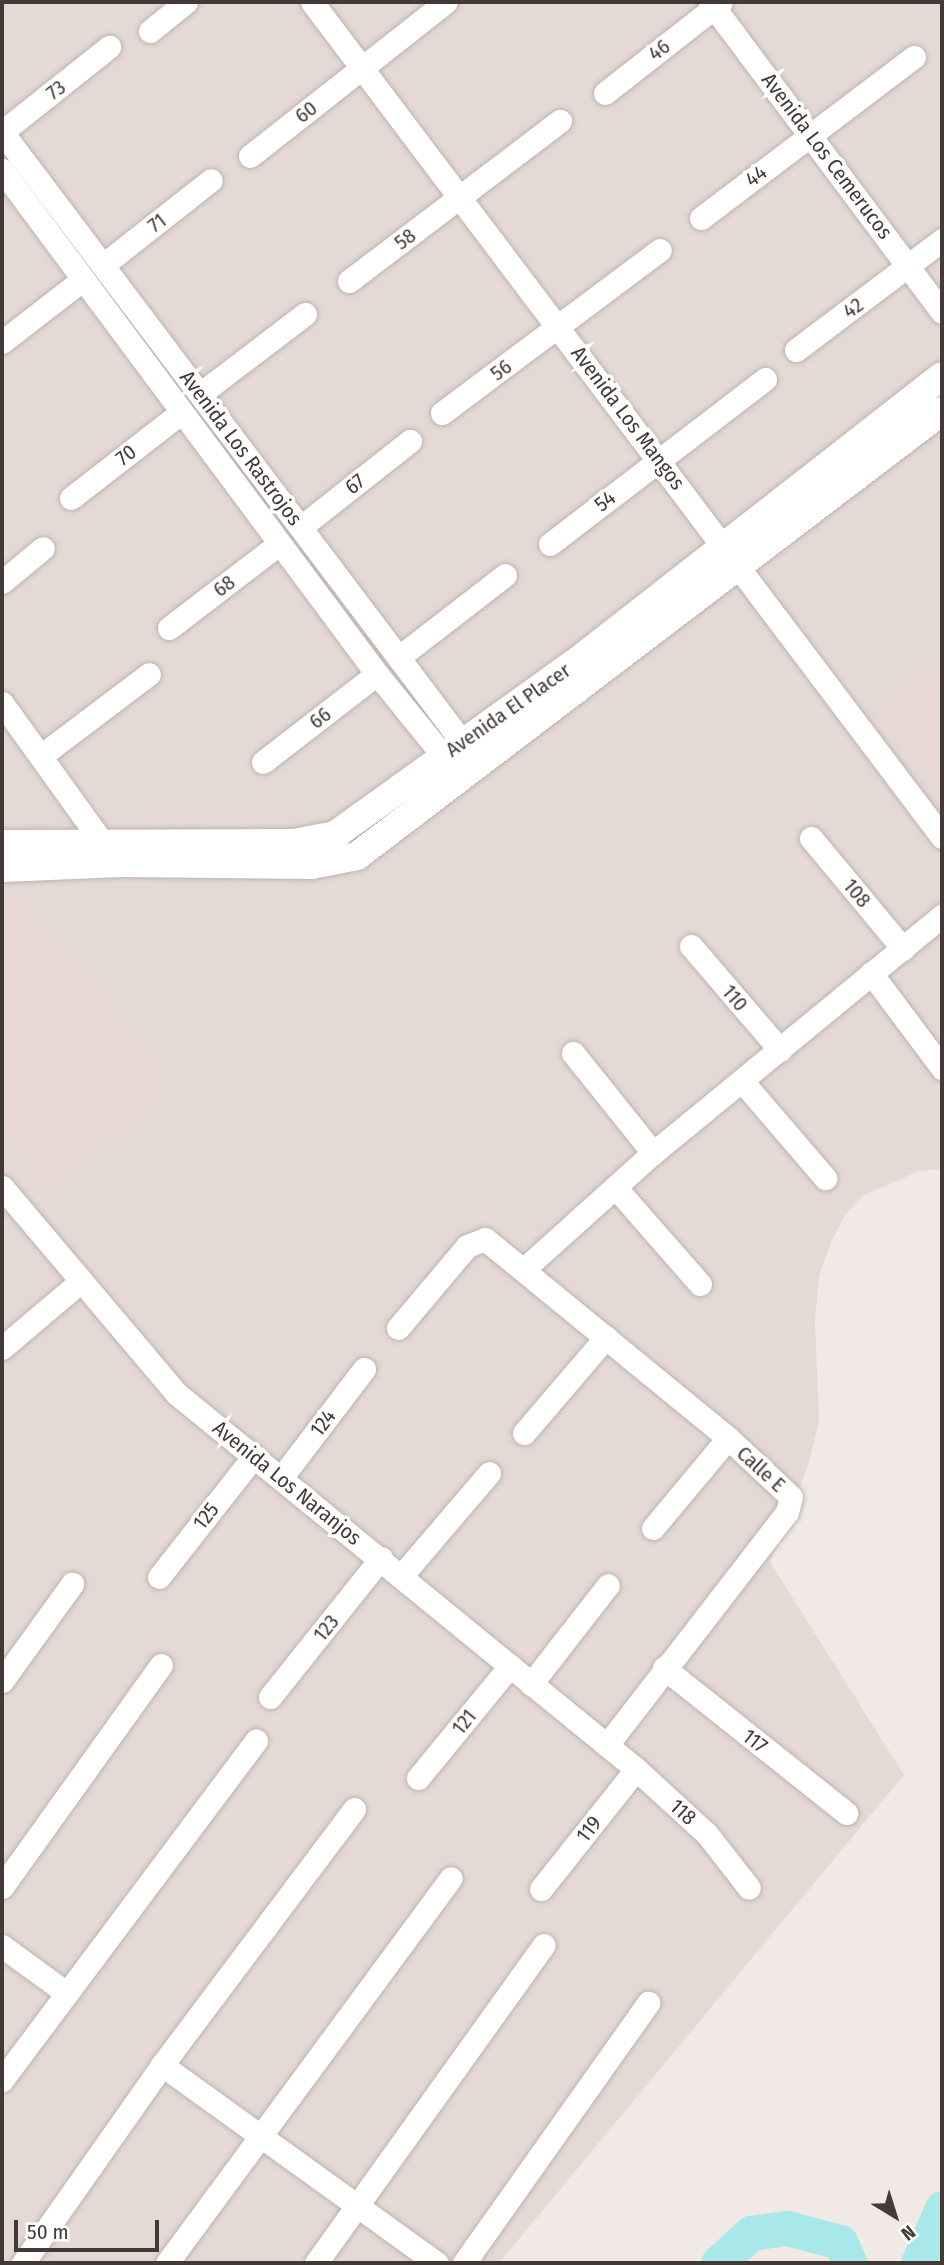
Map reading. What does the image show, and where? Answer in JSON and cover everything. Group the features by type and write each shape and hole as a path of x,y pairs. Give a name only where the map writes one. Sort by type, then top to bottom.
{"street":[{"path":"150,31 186,2"},
{"name":"Avenida Los Mangos","path":"312,2 732,555 942,837"},
{"name":"60","path":"250,156 446,2"},
{"name":"46","path":"605,93 715,4"},
{"name":"Avenida Los Cemerucos","path":"715,4 942,312"},
{"name":"73","path":"2,132 109,47"},
{"name":"44","path":"701,218 914,57"},
{"name":"58","path":"349,281 560,121"},
{"name":"Avenida Los Rastrojos","path":"2,132 399,657 461,760"},
{"name":"Avenida Los Rastrojos","path":"2,170 377,674 461,760"},
{"name":"71","path":"103,265 211,180"},
{"name":"42","path":"796,350 942,240"},
{"name":"56","path":"442,414 660,250"},
{"path":"2,342 82,280"},
{"path":"200,394 305,314"},
{"name":"Avenida El Placer","path":"732,555 942,376"},
{"name":"54","path":"550,544 765,379"},
{"name":"Avenida El Placer","path":"2,868 122,863 312,865 357,856 461,760 732,555 942,411"},
{"name":"70","path":"71,498 182,412"},
{"name":"67","path":"301,527 410,441"},
{"name":"68","path":"169,628 279,544"},
{"path":"2,582 43,548"},
{"path":"399,657 505,575"},
{"path":"42,755 149,674"},
{"name":"66","path":"263,762 377,674"},
{"path":"2,703 102,841"},
{"name":"Avenida El Placer","path":"2,844 102,841 295,843 335,835 461,760"},
{"name":"108","path":"811,838 903,948"},
{"path":"524,1269 653,1153 942,916"},
{"name":"110","path":"691,946 780,1051"},
{"path":"871,973 942,1068"},
{"path":"573,1053 653,1153"},
{"path":"742,1081 825,1178"},
{"name":"Avenida Los Naranjos","path":"2,1186 177,1394 607,1745"},
{"path":"615,1187 700,1284"},
{"name":"Calle E","path":"398,1328 467,1246 485,1239 785,1488 792,1505 607,1745"},
{"path":"2,1348 81,1281"},
{"path":"524,1433 606,1338"},
{"name":"124","path":"281,1478 364,1369"},
{"path":"653,1528 727,1438"},
{"name":"125","path":"159,1577 254,1456"},
{"path":"402,1576 489,1473"},
{"name":"123","path":"270,1697 381,1558"},
{"path":"2,1681 72,1584"},
{"path":"531,1684 608,1586"},
{"path":"2,1887 161,1665"},
{"name":"121","path":"418,1778 510,1665"},
{"name":"117","path":"664,1668 846,1813"},
{"path":"2,2080 65,1992 256,1740"},
{"name":"118","path":"607,1745 707,1834 748,1888"},
{"name":"119","path":"541,1889 636,1769"},
{"path":"23,2263 162,2065 354,1809"},
{"path":"167,2263 451,1878"},
{"path":"316,2263 544,1945"},
{"path":"2,1946 65,1992"},
{"path":"464,2263 648,2003"},
{"path":"162,2065 437,2263"}],"shaded area":[{"path":"2,2 942,2 942,1169 919,1171 864,1195 845,1215 832,1240 819,1276 815,1322 819,1421 809,1463 770,1562 904,1775 499,2263 2,2263"},
{"path":"942,664 942,793 879,713"},
{"path":"10,893 168,1083 49,1182 2,1126 2,900"}],"waterway":[{"path":"918,2263 942,2208"},
{"path":"718,2263 751,2233 787,2228 840,2242 850,2263"}]}
